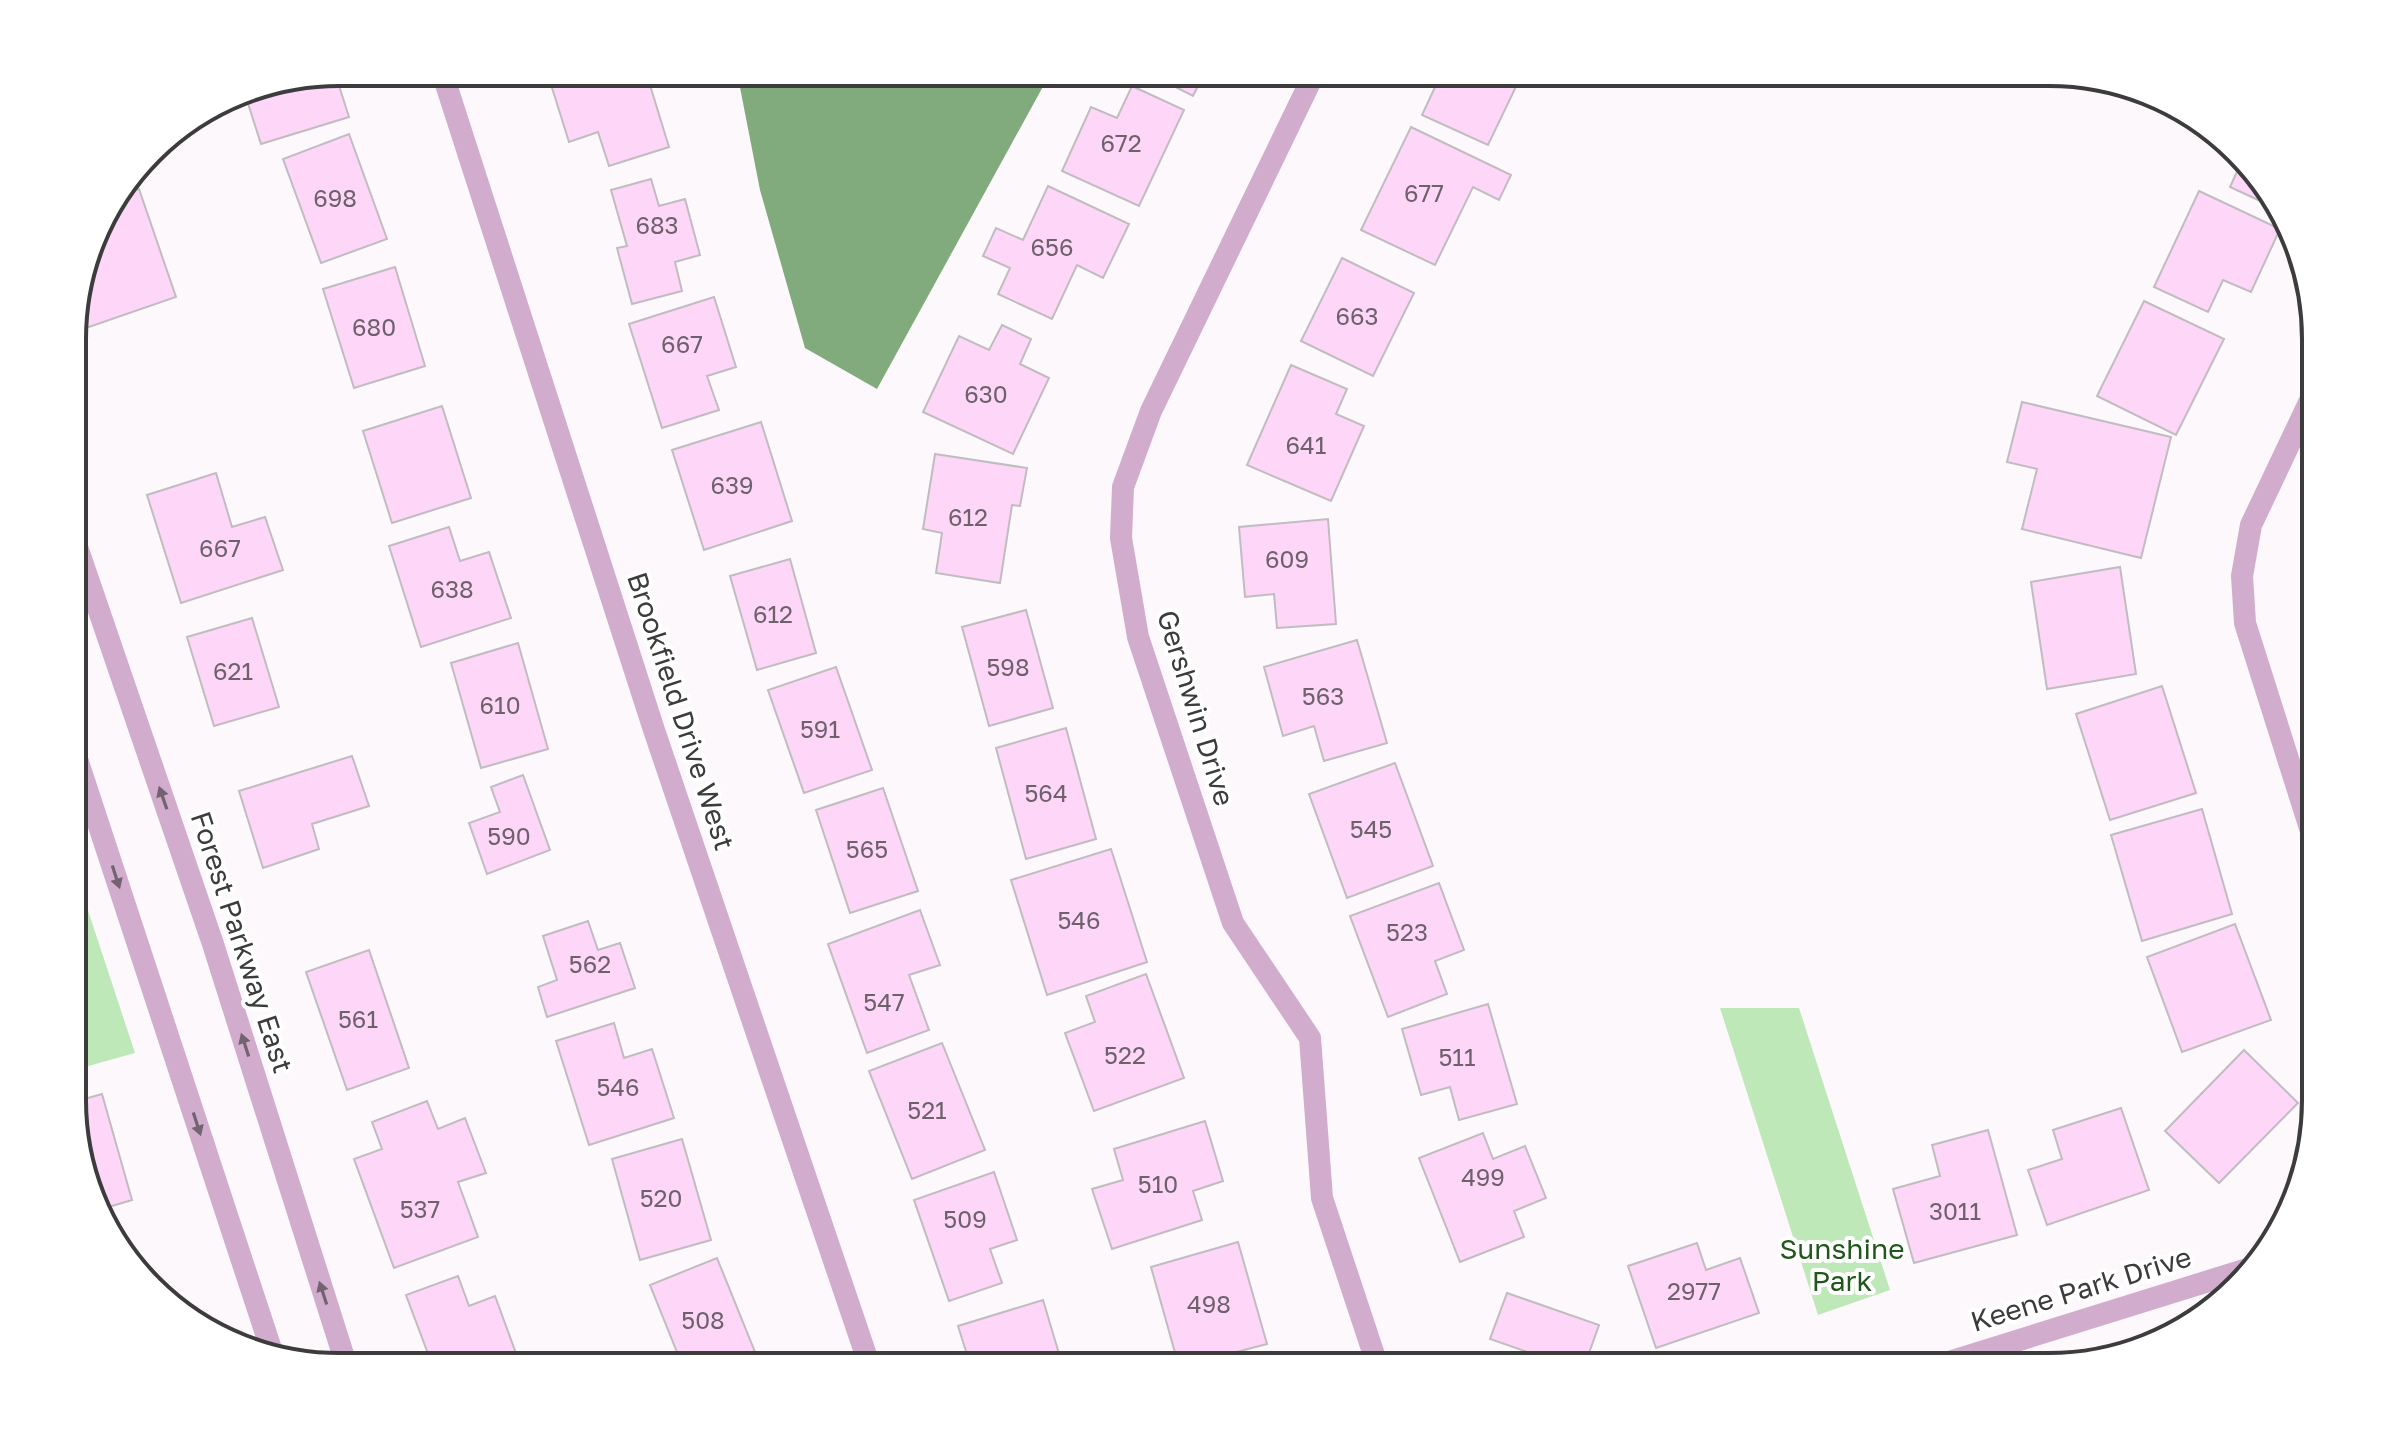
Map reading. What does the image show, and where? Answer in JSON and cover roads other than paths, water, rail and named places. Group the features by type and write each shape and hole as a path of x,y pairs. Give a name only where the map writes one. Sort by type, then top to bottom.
{"street":[{"name":"Brookfield Drive West","path":"447,86 654,730 865,1353"},
{"name":"Gershwin Drive","path":"1308,86 1151,411 1123,487 1121,538 1138,637 1233,923 1310,1038 1322,1198 1373,1352"},
{"path":"2301,420 2251,525 2242,576 2245,623 2301,800"},
{"name":"Forest Parkway East","path":"86,573 213,944 343,1353"},
{"path":"86,786 269,1342"},
{"name":"Keene Park Drive","path":"1981,1352 2232,1274"}],"park label":[{"name":"Sunshine Park","path":"1842,1265"}]}
